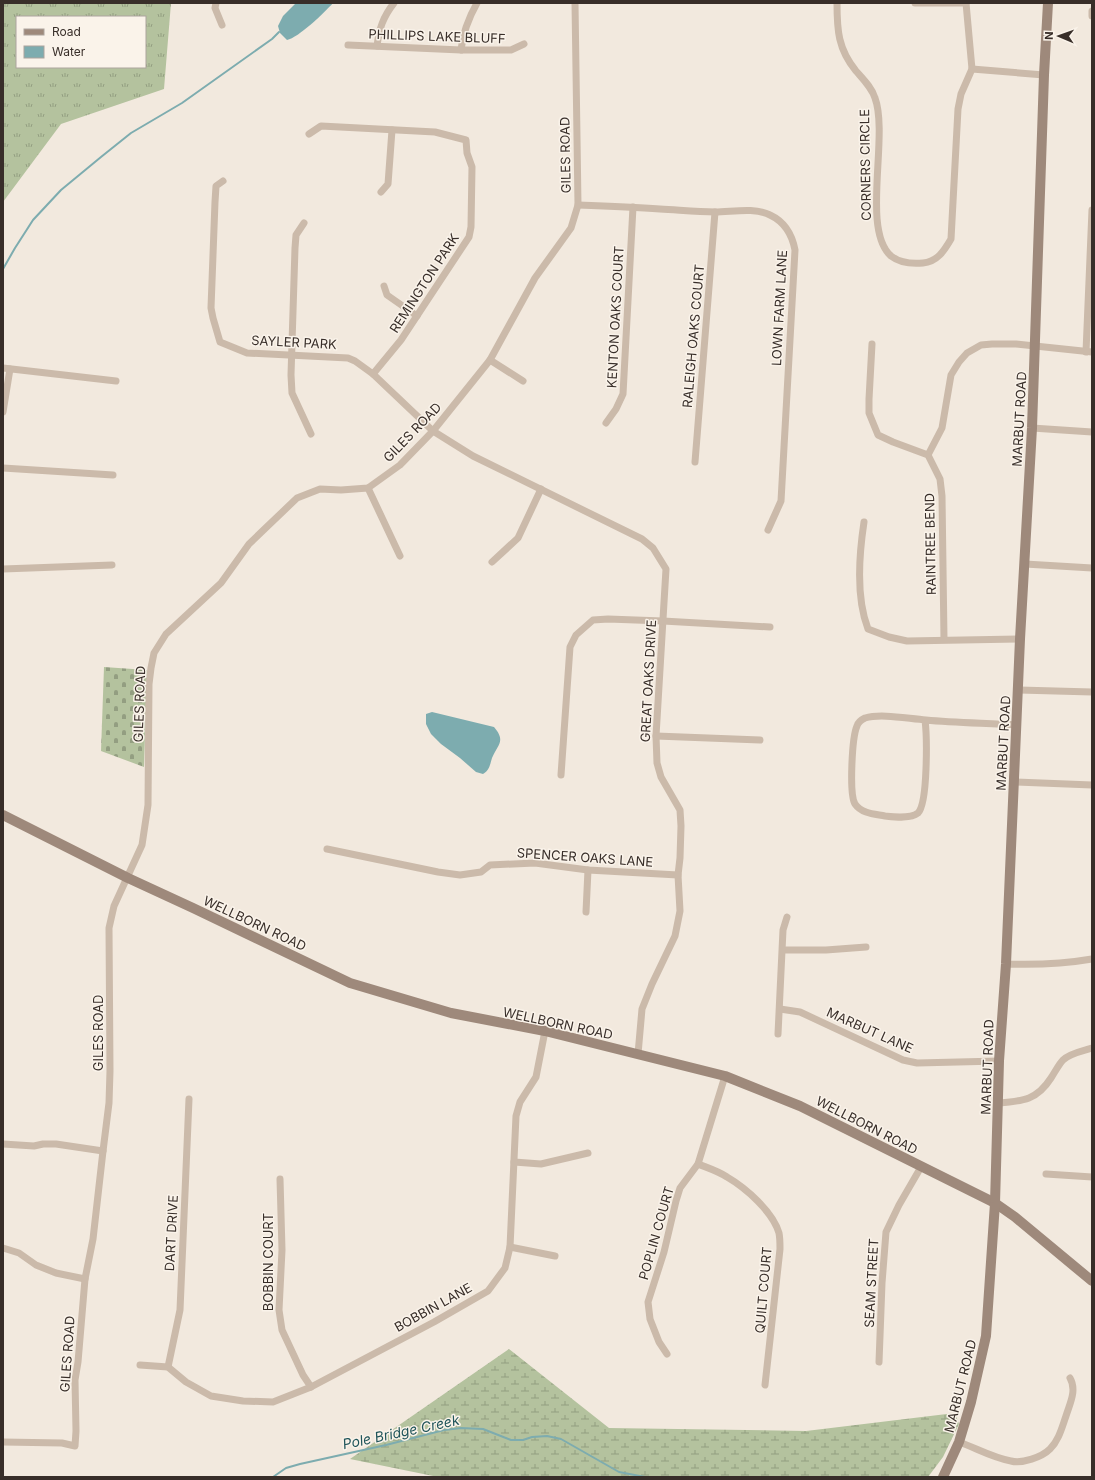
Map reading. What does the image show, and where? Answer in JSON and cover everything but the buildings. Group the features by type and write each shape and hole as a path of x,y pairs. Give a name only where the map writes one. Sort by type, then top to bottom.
{"street":[{"path":"216,3 215,8 222,25"},
{"path":"377,46 382,21 394,3"},
{"path":"461,50 466,22 477,3"},
{"name":"GILES ROAD","path":"3,1442 62,1443 75,1446 75,1380 78,1362 85,1279 93,1239 109,1103 109,928 114,906 142,845 147,821 150,673 154,653 166,634 221,584 249,544 297,498 320,489 341,490 368,488 400,465 433,431 490,360 535,278 571,228 578,205 575,3"},
{"name":"CORNERS CIRCLE","path":"837,3 839,40 844,54 869,85 876,99 879,118 877,196 878,230 885,249 891,256 903,262 929,262 938,258 945,250 951,239 958,109 961,94 972,69 966,3"},
{"path":"915,3 966,3"},
{"name":"MARBUT ROAD","path":"943,1477 959,1442 971,1402 986,1336 994,1224 999,1103 999,1061 1006,964 1020,639 1036,346 1044,75 1048,3"},
{"path":"1092,11 1092,16"},
{"name":"PHILLIPS LAKE BLUFF","path":"348,45 461,50 510,50 524,44"},
{"path":"972,69 1044,75"},
{"name":"REMINGTON PARK","path":"310,134 321,126 434,132 466,140 467,153 472,167 471,227 469,237 401,340 373,374"},
{"path":"381,192 388,184 392,130"},
{"name":"SAYLER PARK","path":"223,181 216,186 214,202 211,308 220,342 247,353 348,358 355,361 373,374 433,431"},
{"name":"LOWN FARM LANE","path":"578,205 715,212 759,211 777,218 784,224 793,241 795,250 781,501 768,530"},
{"name":"KENTON OAKS COURT","path":"606,423 616,409 623,394 633,207"},
{"path":"872,344 869,413 878,435 928,455 942,428 951,375 966,353 981,345 992,344 1036,346 1089,352 1092,210"},
{"name":"RALEIGH OAKS COURT","path":"695,462 715,212"},
{"path":"304,223 296,235 291,355 292,393 311,434"},
{"path":"384,286 387,295 417,316"},
{"path":"490,360 523,382"},
{"path":"3,412 6,369 116,381"},
{"path":"1032,428 1092,432"},
{"name":"GREAT OAKS DRIVE","path":"433,431 473,456 642,539 653,548 666,569 656,736 657,763 661,777 680,810 681,846 678,875 680,911 675,936 642,1009 638,1054"},
{"name":"RAINTREE BEND","path":"928,455 940,480 942,496 944,639"},
{"path":"3,468 112,475"},
{"path":"368,488 400,556"},
{"path":"492,562 518,538 541,489"},
{"path":"864,522 861,541 860,594 863,615 868,629 889,637 907,641 944,639 1020,639"},
{"path":"1025,564 1092,568"},
{"path":"3,569 112,565"},
{"path":"561,775 570,647 576,635 593,620 663,620 770,627"},
{"path":"1019,690 1092,692"},
{"path":"925,720 927,740 924,797 919,812 912,816 892,817 868,814 860,810 855,804 852,794 852,784 854,735 860,721 866,718 902,717 925,720 1017,725"},
{"path":"656,736 760,740"},
{"path":"1014,782 1092,785"},
{"name":"WELLBORN ROAD","path":"3,814 128,878 350,983 451,1013 546,1031 725,1076 800,1106 995,1204 1015,1217 1092,1281"},
{"name":"SPENCER OAKS LANE","path":"327,849 438,872 460,875 481,872 490,865 535,864 588,870 678,875"},
{"path":"586,912 588,870"},
{"path":"778,1034 783,930 787,916"},
{"path":"783,950 826,950 866,947"},
{"path":"1006,964 1029,965 1069,963 1092,959"},
{"name":"MARBUT LANE","path":"780,1009 800,1012 903,1060 917,1063 999,1061"},
{"name":"BOBBIN LANE","path":"168,1367 186,1382 211,1396 243,1401 273,1402 311,1386 434,1322 488,1291 506,1268 510,1247 516,1116 520,1102 536,1077 546,1031"},
{"path":"999,1103 1022,1101 1037,1094 1050,1080 1063,1060 1078,1052 1092,1048"},
{"name":"POPLIN COURT","path":"667,1354 659,1342 650,1319 648,1302 664,1252 680,1188 698,1164 725,1076"},
{"name":"DART DRIVE","path":"168,1367 180,1310 189,1099"},
{"path":"3,1144 34,1146 56,1144 103,1151"},
{"path":"514,1162 541,1164 588,1153"},
{"name":"QUILT COURT","path":"698,1164 726,1176 741,1186 771,1217 779,1233 780,1249 765,1385"},
{"name":"SEAM STREET","path":"880,1362 882,1283 886,1232 898,1205 921,1167"},
{"path":"1046,1174 1092,1176"},
{"name":"BOBBIN COURT","path":"280,1179 282,1250 279,1310 282,1330 303,1375 311,1386"},
{"path":"994,1224 1004,1218 1015,1217"},
{"path":"510,1247 555,1256"},
{"path":"3,1248 20,1252 36,1264 56,1273 85,1279"},
{"path":"140,1365 168,1367"},
{"path":"959,1442 1012,1462 1035,1458 1050,1449 1060,1434 1073,1395 1074,1385 1070,1378"}],"green space":[{"path":"3,3 171,3 164,89 61,124 3,202"},
{"path":"104,667 147,670 144,767 101,751"},
{"path":"509,1349 609,1428 806,1431 955,1413 959,1424 943,1457 928,1477 438,1477 350,1459"}],"water":[{"path":"296,3 333,3 298,35 287,40 280,33 278,26 283,16"},
{"path":"432,712 494,727 500,736 500,742 487,771 483,774 476,772 431,734 426,724 426,714"}],"waterway":[{"path":"3,269 33,220 61,190 131,133 182,103 272,39 279,32"},
{"name":"Pole Bridge Creek","path":"273,1477 286,1468 300,1464 386,1445 444,1430 461,1428 483,1429 511,1440 523,1440 532,1437 547,1436 561,1439 619,1472 645,1477"}]}
